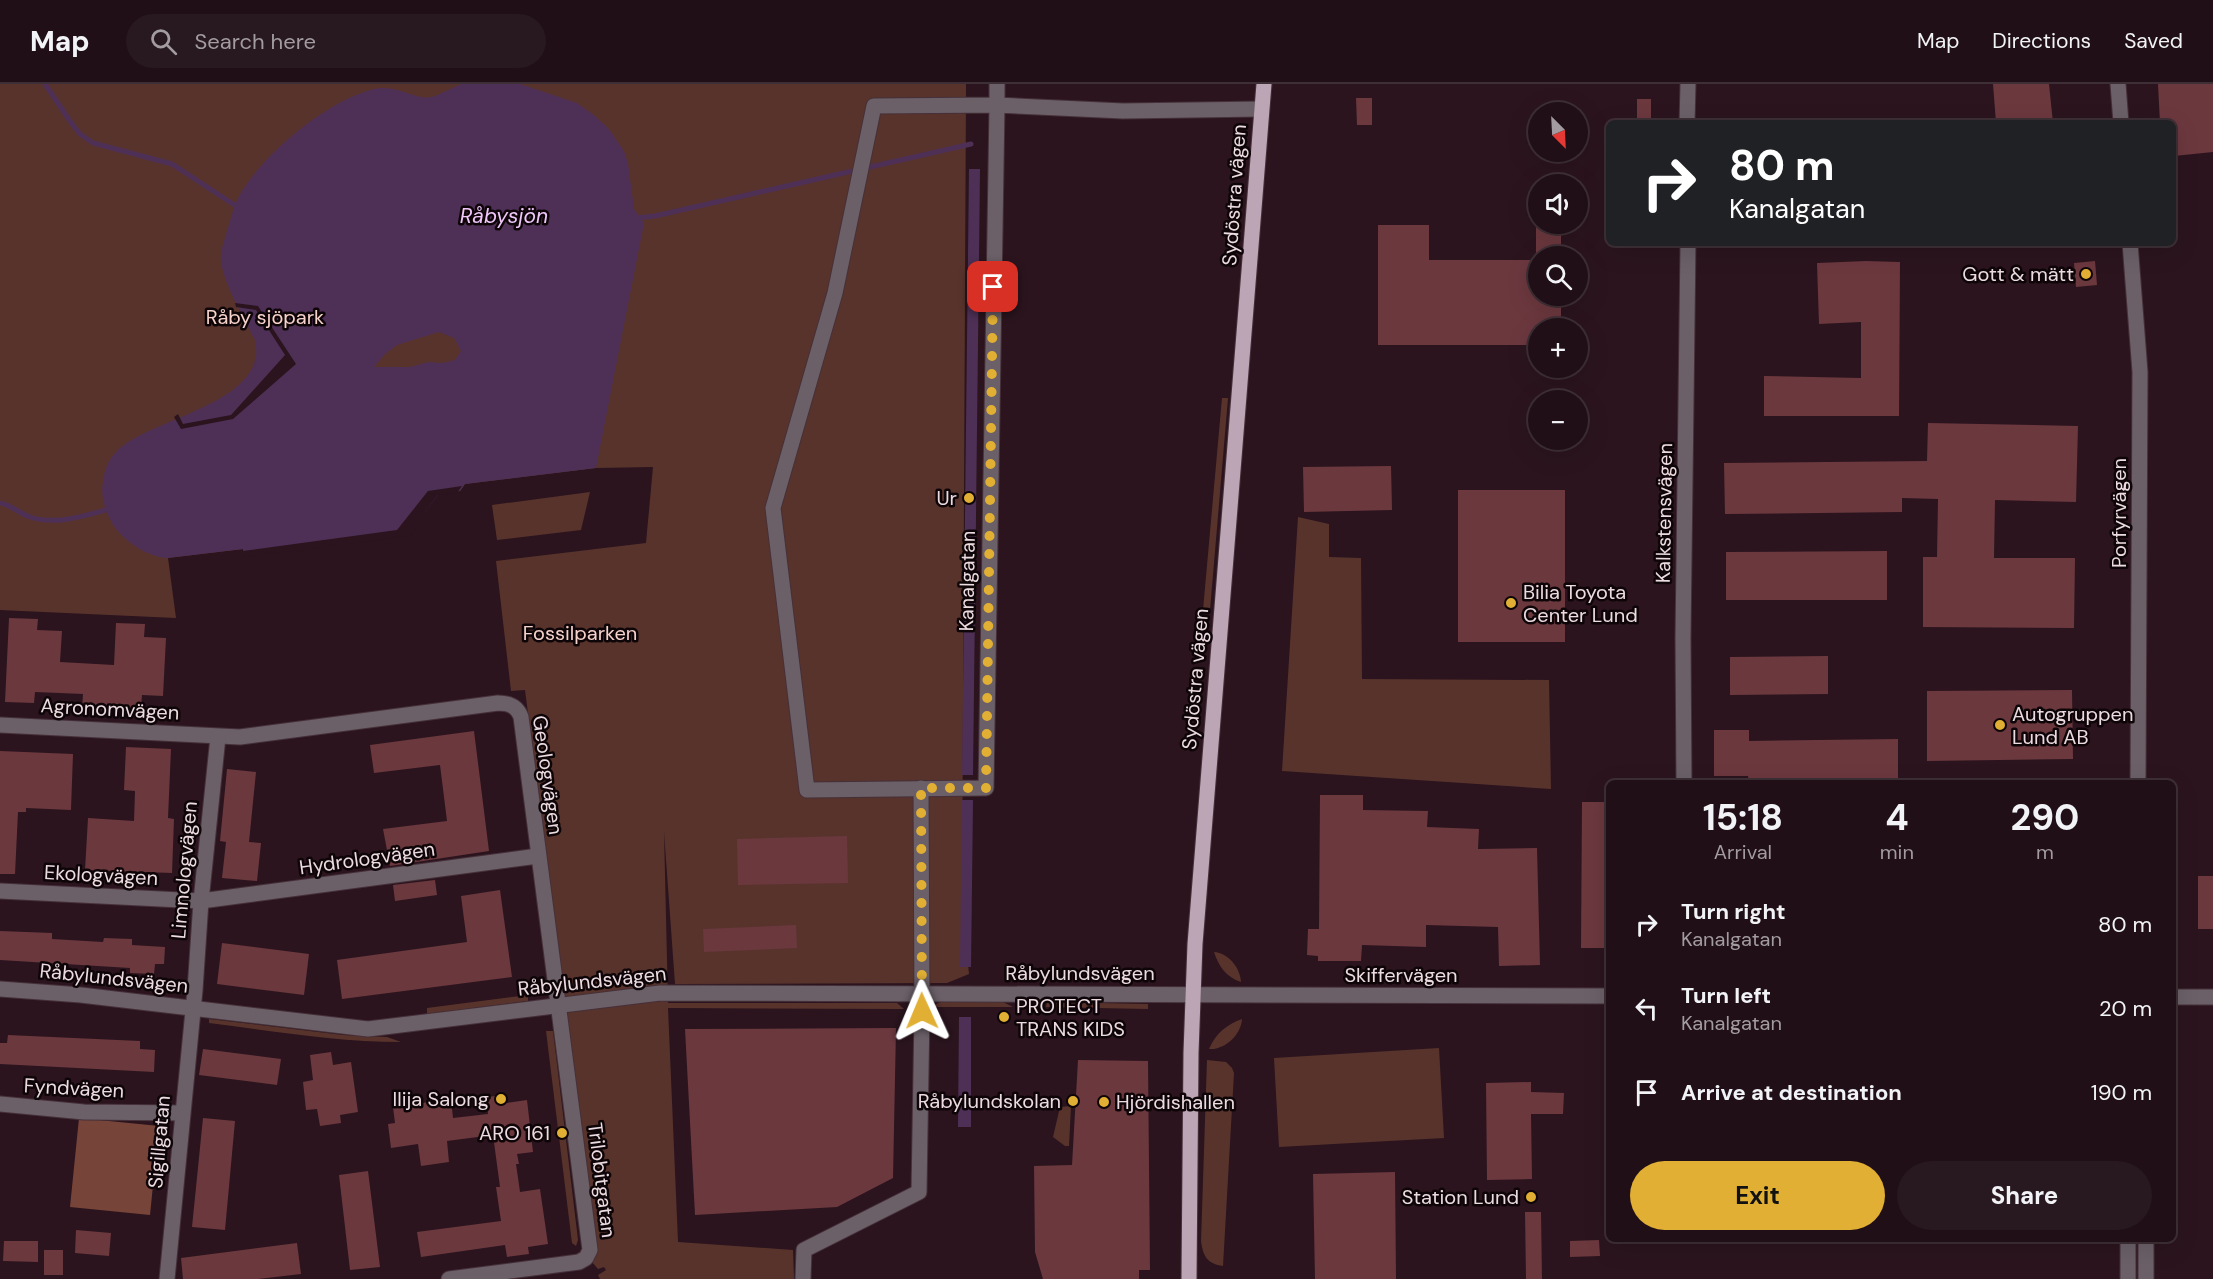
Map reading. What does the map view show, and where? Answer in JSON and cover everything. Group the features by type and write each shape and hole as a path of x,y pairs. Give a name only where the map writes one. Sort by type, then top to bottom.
{"main road":[{"name":"Sydöstra vägen","path":"1189,1279 1192,995 1201,852 1238,426 1264,84"}],"street":[{"name":"Kanalgatan","path":"997,84 997,105 986,788 807,790 773,508 835,293 874,106 997,105"},
{"path":"1687,120 1688,84"},
{"path":"2118,84 2121,120"},
{"path":"997,105 1123,111 1261,110"},
{"name":"Kalkstensvägen","path":"1684,780 1683,638 1688,246"},
{"name":"Porfyrvägen","path":"2130,246 2140,372 2138,780"},
{"name":"Geologvägen","path":"218,737 240,737 330,727 498,703 516,708 521,717 558,1005"},
{"name":"Agronomvägen","path":"0,724 218,737"},
{"name":"Limnologvägen","path":"193,1008 201,901 218,737"},
{"path":"802,1279 804,1250 919,1192 921,788"},
{"name":"Hydrologvägen","path":"201,901 538,856"},
{"name":"Ekologvägen","path":"0,891 201,901"},
{"name":"Råbylundsvägen","path":"0,989 53,992 368,1029 660,993 1192,995"},
{"name":"Skiffervägen","path":"1192,995 1606,996"},
{"path":"2176,997 2213,997"},
{"name":"Trilobitgatan","path":"449,1279 579,1262 586,1258 590,1250 558,1005"},
{"name":"Sigillgatan","path":"167,1279 193,1008"},
{"name":"Fyndvägen","path":"0,1104 84,1112 182,1113"},
{"path":"2128,1242 2128,1279"},
{"path":"2146,1242 2146,1279"}],"green space":[{"path":"0,84 966,84 962,908 969,974 947,983 675,984 664,832 668,1003 897,1003 904,1009 668,1008 678,1242 793,1250 794,1279 600,1279 598,1275 606,1270 604,1267 598,1269 591,1261 597,1254 595,1233 525,690 511,691 496,561 646,543 653,467 596,468 465,484 460,491 439,494 244,554 243,549 168,558 176,618 0,610"},
{"path":"1222,398 1228,398 1210,610 1203,610"},
{"path":"590,492 581,530 497,540 492,505"},
{"path":"1298,517 1329,524 1329,557 1361,558 1362,679 1549,680 1551,789 1282,771"},
{"path":"1214,952 1224,955 1232,962 1241,982 1224,971"},
{"path":"528,995 528,1001 427,1014 427,1008"},
{"path":"940,1002 1003,1002 1013,1007 931,1007"},
{"path":"1047,1002 1148,1004 1148,1009 1046,1007"},
{"path":"209,1019 343,1035 387,1037 401,1042 305,1035 209,1023"},
{"path":"1242,1019 1239,1031 1231,1040 1221,1047 1209,1049 1222,1030"},
{"path":"546,1031 553,1031 578,1240 576,1246 572,1243"},
{"path":"1439,1048 1444,1138 1279,1147 1274,1058"},
{"path":"1207,1060 1226,1062 1234,1073 1223,1266 1207,1258 1201,1241"},
{"path":"1071,1106 1069,1146 1065,1146 1053,1137 1060,1107"}],"shaded area":[{"path":"79,1118 159,1126 150,1215 70,1207"}],"water":[{"name":"Råbysjön","path":"462,84 520,84 577,103 609,129 624,151 628,163 634,209 644,223 596,468 465,484 460,491 439,494 408,534 244,554 243,549 167,558 152,555 131,543 114,526 103,499 104,478 112,457 134,439 227,394 245,379 255,362 255,340 225,279 221,257 223,243 237,201 253,175 300,129 337,104 356,95 383,88 426,98","holes":["439,332 454,338 461,351 455,360 442,363 428,362 410,367 374,367 397,345"]},
{"path":"969,169 980,169 973,775 962,775"},
{"path":"962,800 973,800 971,967 960,967"},
{"path":"959,1017 971,1017 971,1127 958,1127"}],"pier":[{"path":"235,303 258,306 296,364 233,419 181,429 174,417 178,414 183,424 231,415 285,355 256,310 236,307"},
{"path":"462,486 457,493 438,495 410,536 244,557 243,551 397,530 428,491"}],"building":[{"path":"1993,84 2049,84 2053,120 1996,120"},
{"path":"2158,84 2213,84 2213,152 2176,156 2176,120 2160,120"},
{"path":"1356,98 1372,98 1372,125 1357,125"},
{"path":"1637,99 1651,99 1651,120 1637,120"},
{"path":"1378,225 1429,225 1429,260 1528,260 1528,306 1561,306 1561,318 1528,318 1528,345 1378,345"},
{"path":"1536,234 1561,234 1561,246 1536,246"},
{"name":"Gott & mätt","path":"2095,261 2097,285 2076,287 2074,263"},
{"path":"1900,262 1899,416 1764,416 1764,376 1861,378 1861,322 1819,324 1817,263"},
{"path":"1928,423 2078,426 2076,502 1995,500 1994,558 2075,558 2074,628 1923,627 1923,557 1937,557 1938,499 1902,498 1902,512 1725,514 1724,463 1927,461"},
{"path":"1391,466 1392,510 1304,512 1303,467"},
{"name":"Bilia Toyota Center Lund","path":"1458,490 1565,490 1565,642 1458,642"},
{"path":"1887,551 1887,600 1726,600 1726,552"},
{"path":"9,618 38,619 37,630 62,631 60,662 114,665 116,623 145,624 144,637 166,638 163,696 142,695 141,708 102,706 102,710 82,709 83,694 35,692 34,703 5,702"},
{"path":"1828,656 1828,694 1730,695 1730,657"},
{"name":"Autogruppen Lund AB","path":"2072,690 2073,759 1927,761 1927,691"},
{"path":"1714,730 1749,730 1749,741 1898,739 1898,780 1749,780 1748,776 1714,776"},
{"path":"474,731 489,851 390,866 383,829 447,821 440,765 374,773 370,745"},
{"path":"126,747 171,749 168,818 174,819 172,873 85,870 88,818 134,821 135,791 124,790"},
{"path":"0,751 73,754 71,810 26,808 26,812 18,812 15,874 0,874"},
{"path":"227,769 256,772 249,842 261,843 257,881 222,878 226,842 220,841"},
{"path":"1320,795 1363,795 1363,810 1428,811 1427,827 1479,829 1478,849 1537,848 1540,965 1499,966 1498,927 1426,925 1426,947 1362,945 1361,961 1318,961 1318,956 1307,955 1308,929 1319,929"},
{"path":"1582,802 1606,802 1606,948 1581,948"},
{"path":"847,836 848,883 738,885 737,839"},
{"path":"2198,876 2213,876 2213,929 2198,929"},
{"path":"435,880 437,895 395,901 393,885"},
{"path":"500,890 512,977 342,999 337,960 467,942 461,896"},
{"path":"796,925 797,948 704,952 703,929"},
{"path":"0,931 52,933 52,939 103,942 104,938 132,939 132,945 165,947 164,964 155,964 154,974 130,973 130,968 0,960"},
{"path":"222,943 309,954 304,995 217,984"},
{"path":"896,1028 893,1178 837,1207 695,1215 685,1029"},
{"path":"8,1035 140,1041 140,1049 155,1050 154,1072 0,1064 0,1043 7,1043"},
{"path":"203,1049 281,1059 277,1085 199,1075"},
{"path":"331,1052 333,1065 351,1062 358,1112 340,1115 341,1123 320,1126 317,1109 306,1110 303,1082 313,1080 310,1055"},
{"path":"1078,1060 1148,1061 1150,1270 1139,1270 1139,1279 1043,1279 1035,1252 1034,1166 1072,1165"},
{"path":"1531,1082 1531,1092 1564,1093 1563,1114 1531,1114 1532,1179 1487,1180 1486,1083"},
{"path":"506,1095 507,1103 527,1100 533,1152 517,1154 520,1192 540,1189 548,1244 528,1247 529,1254 507,1257 505,1245 421,1257 417,1232 501,1221 496,1187 500,1187 493,1135 447,1141 449,1162 421,1166 418,1144 391,1148 388,1124 395,1123 393,1107 451,1099 453,1118 488,1114 486,1097"},
{"path":"203,1118 235,1121 225,1230 192,1227"},
{"path":"368,1171 380,1267 350,1270 339,1175"},
{"path":"1395,1172 1396,1279 1315,1279 1313,1174"},
{"path":"1525,1212 1541,1212 1542,1279 1526,1279"},
{"path":"76,1230 111,1233 109,1256 75,1253"},
{"path":"1599,1240 1600,1256 1570,1257 1570,1241"},
{"path":"4,1241 38,1241 38,1262 3,1261"},
{"path":"297,1243 301,1274 258,1279 183,1279 181,1258"},
{"path":"44,1250 63,1250 63,1275 44,1275"}],"waterway":[{"path":"45,84 80,134 93,143 172,164 239,208"},
{"path":"636,218 655,216 971,144"},
{"path":"0,503 30,517 51,520 72,518 113,508"}],"place":[{"name":"Gott & mätt","path":"2086,274"},
{"name":"Ur","path":"969,498"},
{"name":"Bilia Toyota Center Lund","path":"1511,603"},
{"name":"Autogruppen Lund AB","path":"2000,725"},
{"name":"PROTECT TRANS KIDS","path":"1004,1017"},
{"name":"Ilija Salong","path":"501,1099"},
{"name":"Råbylundskolan","path":"1073,1101"},
{"name":"Hjördishallen","path":"1104,1102"},
{"name":"ARO 161","path":"562,1133"},
{"name":"Station Lund","path":"1531,1197"}],"route":[{"path":"922,1011 921,788 986,788 993,287"}],"park label":[{"name":"Råby sjöpark","path":"265,317"},
{"name":"Fossilparken","path":"580,633"}]}
